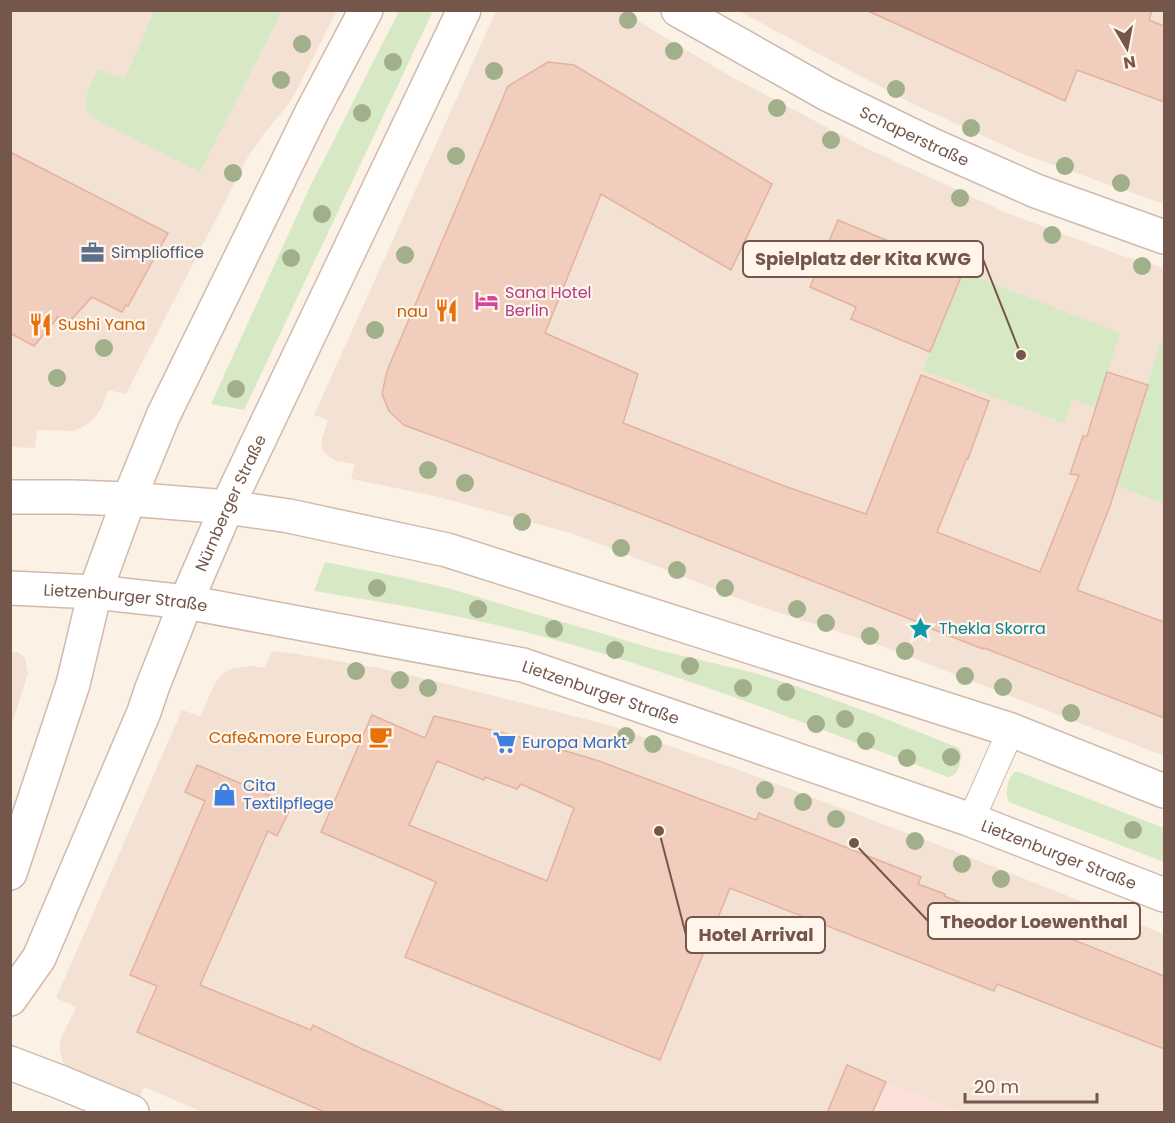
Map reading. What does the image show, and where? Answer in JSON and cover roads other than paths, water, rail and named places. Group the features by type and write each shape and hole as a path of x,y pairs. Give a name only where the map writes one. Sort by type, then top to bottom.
{"main road":[{"path":"10,873 70,695 95,592 129,499 163,416 312,112 366,10"},
{"name":"Nürnberger Straße","path":"10,999 39,958 144,712 186,602 227,507 464,10"},
{"name":"Schaperstraße","path":"678,10 827,94 932,145 1036,191 1164,237"},
{"path":"10,497 72,496 227,507 289,516 447,550 1011,730 1164,791"},
{"name":"Lietzenburger Straße","path":"10,588 95,592 186,602 523,665 970,820 1164,895"},
{"path":"10,1063 132,1113"}],"lane":[{"path":"970,820 1011,730"}],"place":[{"name":"Simplioffice","path":"93,252"},
{"name":"Sana Hotel Berlin","path":"487,301"},
{"name":"nau","path":"446,311"},
{"name":"Sushi Yana","path":"40,324"},
{"name":"Spielplatz der Kita KWG","path":"1021,355"},
{"name":"Thekla Skorra","path":"921,628"},
{"name":"Cafe&more Europa","path":"380,737"},
{"name":"Europa Markt","path":"504,742"},
{"name":"Cita Textilpflege","path":"225,794"},
{"name":"Hotel Arrival","path":"659,831"},
{"name":"Theodor Loewenthal","path":"854,843"}]}
